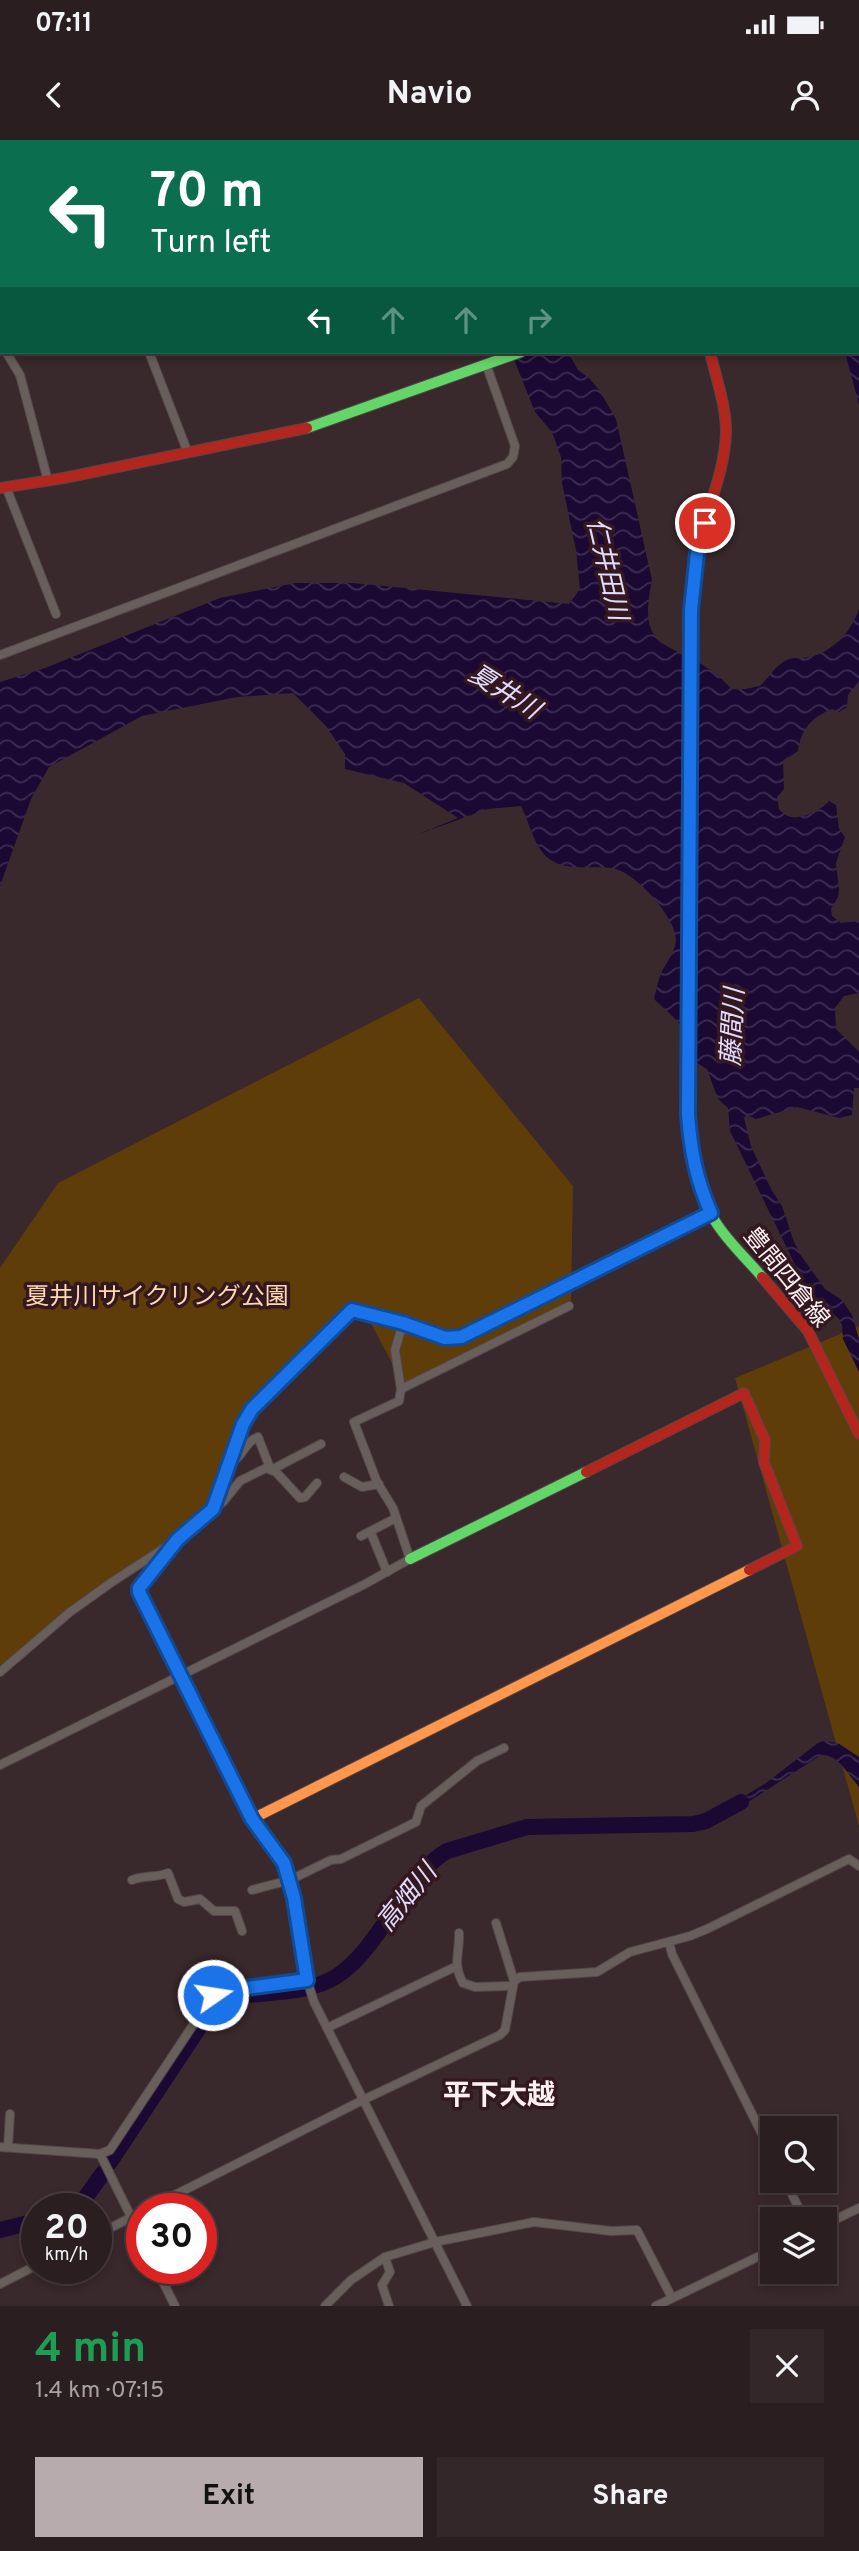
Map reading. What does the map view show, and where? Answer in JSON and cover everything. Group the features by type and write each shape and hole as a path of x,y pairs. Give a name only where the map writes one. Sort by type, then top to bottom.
{"street":[{"path":"7,354 20,375 48,481"},
{"path":"150,354 188,453"},
{"path":"56,614 3,488 297,431 516,354"},
{"name":"豊間四倉線","path":"710,354 724,409 726,433 718,478 697,553 691,632 691,1153 700,1188 716,1223 807,1331 859,1434"},
{"path":"0,655 507,464 513,457 515,446 486,364"},
{"path":"213,1509 243,1424 252,1409 352,1310 403,1323 445,1338 461,1337 711,1213"},
{"path":"401,1389 569,1306"},
{"path":"403,1323 395,1350 401,1389 399,1401 354,1422 396,1518 410,1559"},
{"path":"0,1765 744,1393 765,1440 764,1462 797,1546 252,1819"},
{"path":"231,1463 239,1458 251,1439 258,1437 271,1469 300,1498 305,1497 317,1483"},
{"path":"0,1672 70,1612 178,1539 223,1502 240,1481 321,1444"},
{"path":"344,1477 362,1487 379,1484"},
{"path":"361,1536 396,1518"},
{"path":"371,1533 387,1572"},
{"path":"178,1539 139,1588 139,1592 252,1819 284,1863 290,1880 311,1994 467,2306"},
{"path":"252,1890 290,1880 331,1860 341,1859 416,1822 421,1806 477,1761 504,1748"},
{"path":"459,1933 457,1966 463,1983 475,1987 514,1983 525,1975 597,1972 622,1955 707,1929 849,1860 859,1866"},
{"path":"132,1880 156,1878 169,1873 178,1899 184,1902 200,1899 214,1911 235,1911"},
{"path":"233,1900 242,1931"},
{"path":"178,2193 363,2099 500,2035 505,2030 514,1983 496,1923"},
{"path":"669,1942 678,1966 760,2130"},
{"path":"327,2028 457,1966"},
{"path":"10,2114 4,2147 100,2154 110,2150 213,1995 223,1991 307,1982"},
{"path":"100,2154 126,2208"},
{"path":"837,2219 859,2208"},
{"path":"325,2306 351,2280 385,2257 435,2242 534,2222 611,2231 637,2230 672,2298"},
{"path":"656,2306 760,2256"},
{"path":"385,2257 390,2272 382,2285 388,2306"},
{"path":"0,2284 21,2273"},
{"path":"164,2284 175,2306"}],"green space":[{"name":"夏井川サイクリング公園","path":"419,998 573,1186 571,1301 396,1387 392,1363 366,1314 356,1302 246,1416 234,1462 216,1508 193,1532 73,1612 0,1677 0,1268 58,1183"},
{"path":"859,1326 859,1826 735,1378"}],"water":[{"path":"512,354 569,354 578,370 599,390 616,419 652,580 648,603 652,632 669,647 712,671 732,689 760,686 783,662 814,656 831,647 845,634 859,609 859,681 848,695 847,707 839,712 832,709 813,720 805,730 798,751 783,761 784,789 777,797 780,810 793,817 810,814 829,801 836,805 839,829 845,837 836,863 838,897 831,909 832,916 841,923 859,921 859,993 844,996 835,1008 836,1029 859,1052 859,1088 854,1088 852,1115 839,1118 797,1107 756,1119 747,1115 744,1118 751,1146 782,1206 802,1257 825,1289 842,1300 852,1315 859,1339 859,1372 843,1339 839,1319 811,1298 803,1286 730,1131 728,1108 718,1099 707,1069 697,1063 689,1035 654,999 661,973 676,943 669,920 644,887 624,872 608,868 563,865 548,858 535,840 521,806 488,809 416,835 458,818 404,783 345,769 345,754 326,726 293,693 237,697 142,716 49,767 31,799 0,886 0,682 45,668 220,598 295,583 353,583 569,604 580,589 576,550 562,483 561,457 552,432 535,412"},
{"path":"846,354 859,354 859,405"},
{"path":"823,1741 838,1743 859,1757 859,1787 838,1761 821,1755 728,1815 723,1809 766,1783"}],"waterway":[{"name":"高畑川","path":"110,2162 216,2002 227,1997 299,1990 337,1976 364,1951 421,1874 447,1851 527,1827 693,1824 706,1821 741,1802"},
{"name":"高畑川","path":"89,2193 103,2173"},
{"name":"高畑川","path":"0,2230 21,2225"}],"traffic: fast":[{"path":"307,428 515,354"},
{"path":"691,650 689,1129 695,1170 715,1221 762,1277"},
{"path":"410,1559 586,1472"}],"traffic: slow":[{"path":"252,1819 749,1570"}],"traffic: jam":[{"path":"691,650 695,565 722,463 726,432 723,402 711,354"},
{"path":"0,488 64,478 307,428"},
{"path":"762,1277 808,1331 859,1434"},
{"path":"586,1472 744,1393 765,1440 764,1462 797,1546 749,1570"}],"district":[{"name":"平下大越","path":"499,2094"}],"route":[{"path":"213,1995 223,1991 307,1980 294,1898 284,1863 252,1819 179,1676 139,1588 178,1539 213,1509 246,1416 352,1310 403,1323 445,1338 461,1337 711,1213 700,1188 691,1153 688,1115 691,610 697,553 705,523"}],"water label":[{"name":"仁井田川","path":"608,569"},
{"name":"夏井川","path":"505,691"},
{"name":"藤間川","path":"732,1027"}]}
